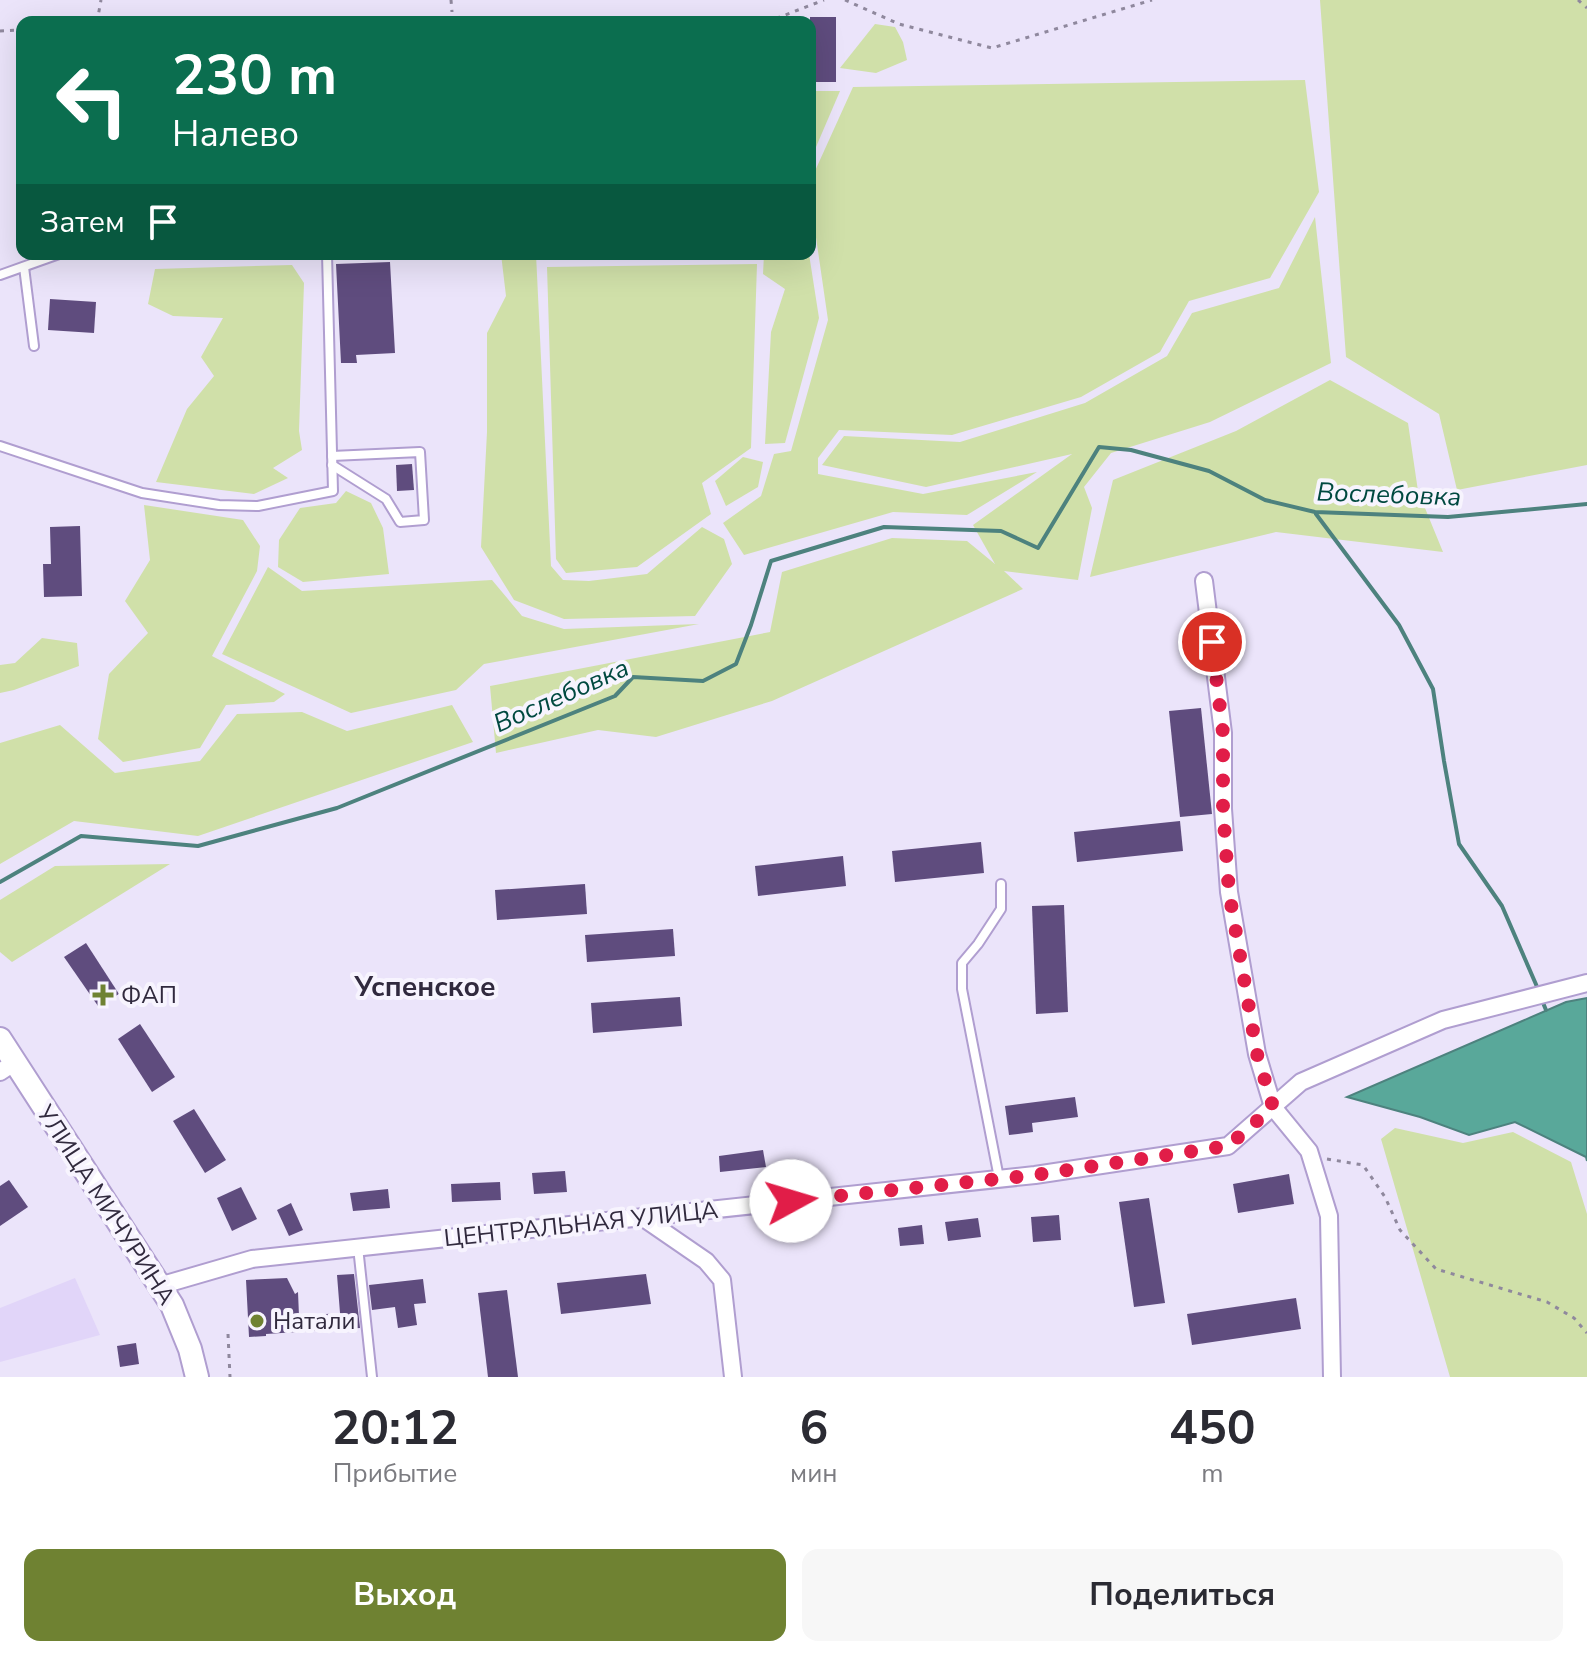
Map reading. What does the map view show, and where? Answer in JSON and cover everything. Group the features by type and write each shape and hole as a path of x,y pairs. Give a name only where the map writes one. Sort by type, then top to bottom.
{"main road":[{"name":"УЛИЦА МИЧУРИНА","path":"4,1053 172,1305 190,1349 197,1377"}],"street":[{"path":"1204,581 1223,733 1223,809 1229,892 1257,1054 1273,1107 1309,1151 1329,1216 1332,1377"},
{"name":"ЦЕНТРАЛЬНАЯ УЛИЦА","path":"159,1286 252,1259 1035,1175 1228,1146 1301,1082 1443,1020 1587,983"},
{"path":"642,1217 706,1261 722,1280 733,1377"}],"lane":[{"path":"0,275 43,260"},
{"path":"0,446 142,493 219,505 258,506 333,491 327,260"},
{"path":"24,267 34,346"},
{"path":"420,452 424,520 400,522 386,499 332,460 420,452"},
{"path":"999,1179 962,989 962,963 1001,909 1001,884"},
{"path":"358,1247 372,1377"}],"path":[{"path":"451,0 452,12"},
{"path":"783,16 824,0"},
{"path":"845,0 899,24 992,48 1152,0"},
{"path":"1578,0 1587,8"},
{"path":"1309,1151 1322,1158 1363,1165 1385,1197 1400,1230 1436,1269 1547,1302 1574,1318 1587,1333"},
{"path":"228,1334 230,1377"}],"shaded area":[{"path":"1320,0 1587,0 1587,465 1457,490 1439,414 1346,357"},
{"path":"875,24 895,27 907,60 876,73 840,68"},
{"path":"1305,80 1319,192 1270,278 1189,301 1160,352 1081,397 952,435 839,430 818,458 818,474 923,494 1037,472 967,515 893,512 744,555 723,523 761,496 774,454 791,451 828,320 816,237 816,169 853,87"},
{"path":"816,91 840,91 816,147"},
{"path":"1315,217 1331,363 1210,422 1111,453 1084,487 1092,508 1078,580 1004,571 1023,589 772,701 656,737 598,730 496,753 490,686 770,632 782,572 892,538 967,541 995,564 973,525 1072,454 926,487 822,465 844,436 960,442 1085,403 1167,356 1192,313 1279,288"},
{"path":"502,260 536,260 551,566 563,580 589,581 647,574 702,527 724,539 732,564 695,616 564,619 514,600 481,547 487,432 487,333 506,296"},
{"path":"764,260 810,260 819,318 785,443 765,444 771,332 785,289 763,274"},
{"path":"757,264 751,448 702,483 711,514 637,567 566,573 556,559 547,267"},
{"path":"292,265 304,283 299,431 302,450 273,468 288,478 254,494 156,482 187,409 214,376 201,357 223,318 173,316 148,304 155,269"},
{"path":"1330,380 1408,423 1418,491 1443,552 1276,532 1090,577 1113,480 1236,431"},
{"path":"743,457 763,462 758,487 726,506 715,481"},
{"path":"346,491 371,503 383,528 389,574 303,582 278,567 279,540 300,508 336,503"},
{"path":"144,505 243,520 260,546 257,571 212,656 285,694 274,702 226,705 200,748 123,762 98,739 109,674 148,633 125,601 150,560"},
{"path":"268,567 302,591 492,580 522,616 564,629 699,624 484,664 456,690 351,713 222,654"},
{"path":"42,638 77,643 79,666 0,693 0,665 15,663"},
{"path":"452,705 473,742 198,836 74,821 0,864 0,743 60,725 115,773 200,761 237,714 302,712 347,731"},
{"path":"170,864 12,962 0,952 0,900 55,866"},
{"path":"1587,998 1587,1161 1586,1157 1515,1122 1469,1135 1420,1117 1347,1097 1566,1002"},
{"path":"1395,1128 1463,1143 1513,1132 1571,1162 1587,1214 1587,1377 1450,1377 1381,1139"},
{"path":"75,1278 100,1335 0,1362 0,1308"}],"building":[{"path":"816,17 836,17 836,82 816,82"},
{"path":"390,262 395,353 356,355 357,363 341,363 336,264"},
{"path":"50,299 96,302 94,333 48,330"},
{"path":"412,464 414,490 397,491 396,465"},
{"path":"80,526 82,596 44,597 43,564 51,564 50,527"},
{"path":"1201,708 1212,814 1180,817 1169,711"},
{"path":"1180,821 1183,851 1077,862 1074,832"},
{"path":"981,842 984,873 895,882 892,851"},
{"path":"843,856 846,886 758,896 755,866"},
{"path":"585,884 587,914 497,920 495,890"},
{"path":"1064,905 1068,1012 1036,1014 1032,906"},
{"path":"673,929 675,956 587,962 585,935"},
{"path":"86,943 119,994 98,1006 64,957"},
{"path":"680,997 682,1026 593,1033 591,1003"},
{"path":"140,1024 175,1077 152,1092 118,1039"},
{"path":"1075,1097 1078,1117 1032,1123 1033,1132 1009,1135 1005,1106"},
{"path":"194,1109 226,1160 205,1173 173,1121"},
{"path":"763,1150 766,1167 720,1172 719,1156"},
{"path":"565,1171 567,1192 534,1194 532,1173"},
{"path":"1289,1174 1294,1204 1238,1213 1233,1184"},
{"path":"9,1180 28,1207 0,1226 0,1186"},
{"path":"500,1182 501,1200 452,1202 451,1184"},
{"path":"241,1187 257,1219 232,1231 217,1198"},
{"path":"388,1189 390,1208 353,1211 350,1193"},
{"path":"1149,1198 1165,1303 1134,1307 1119,1202"},
{"path":"291,1203 303,1230 289,1236 277,1210"},
{"path":"1059,1215 1061,1240 1033,1242 1031,1217"},
{"path":"978,1218 981,1237 948,1241 945,1222"},
{"path":"922,1225 924,1244 900,1246 898,1228"},
{"path":"354,1274 360,1328 249,1337 246,1280 287,1278 295,1294 298,1292 299,1316 340,1313 337,1275"},
{"path":"646,1274 651,1304 561,1314 557,1283"},
{"path":"423,1279 426,1303 414,1304 417,1325 398,1328 395,1307 372,1310 369,1285"},
{"path":"507,1290 518,1377 488,1377 478,1293"},
{"path":"1296,1298 1301,1329 1192,1345 1187,1314"},
{"path":"136,1343 139,1364 120,1367 117,1346"}],"waterway":[{"name":"Вослебовка","path":"0,882 81,836 198,846 337,808 615,696 633,677 703,681 736,664 771,561 884,527 1001,531 1038,548 1099,447 1131,450 1209,471 1265,500 1315,512 1448,517 1587,504"},
{"path":"1316,514 1399,625 1433,689 1459,844 1502,906 1538,989"},
{"path":"1541,998 1546,1010"}],"place":[{"name":"ФАП","path":"103,995"},
{"name":"Натали","path":"257,1321"}],"district":[{"name":"Успенское","path":"425,986"}],"route":[{"path":"791,1201 1035,1175 1228,1146 1273,1107 1257,1054 1229,892 1223,809 1223,733 1212,642"}]}
